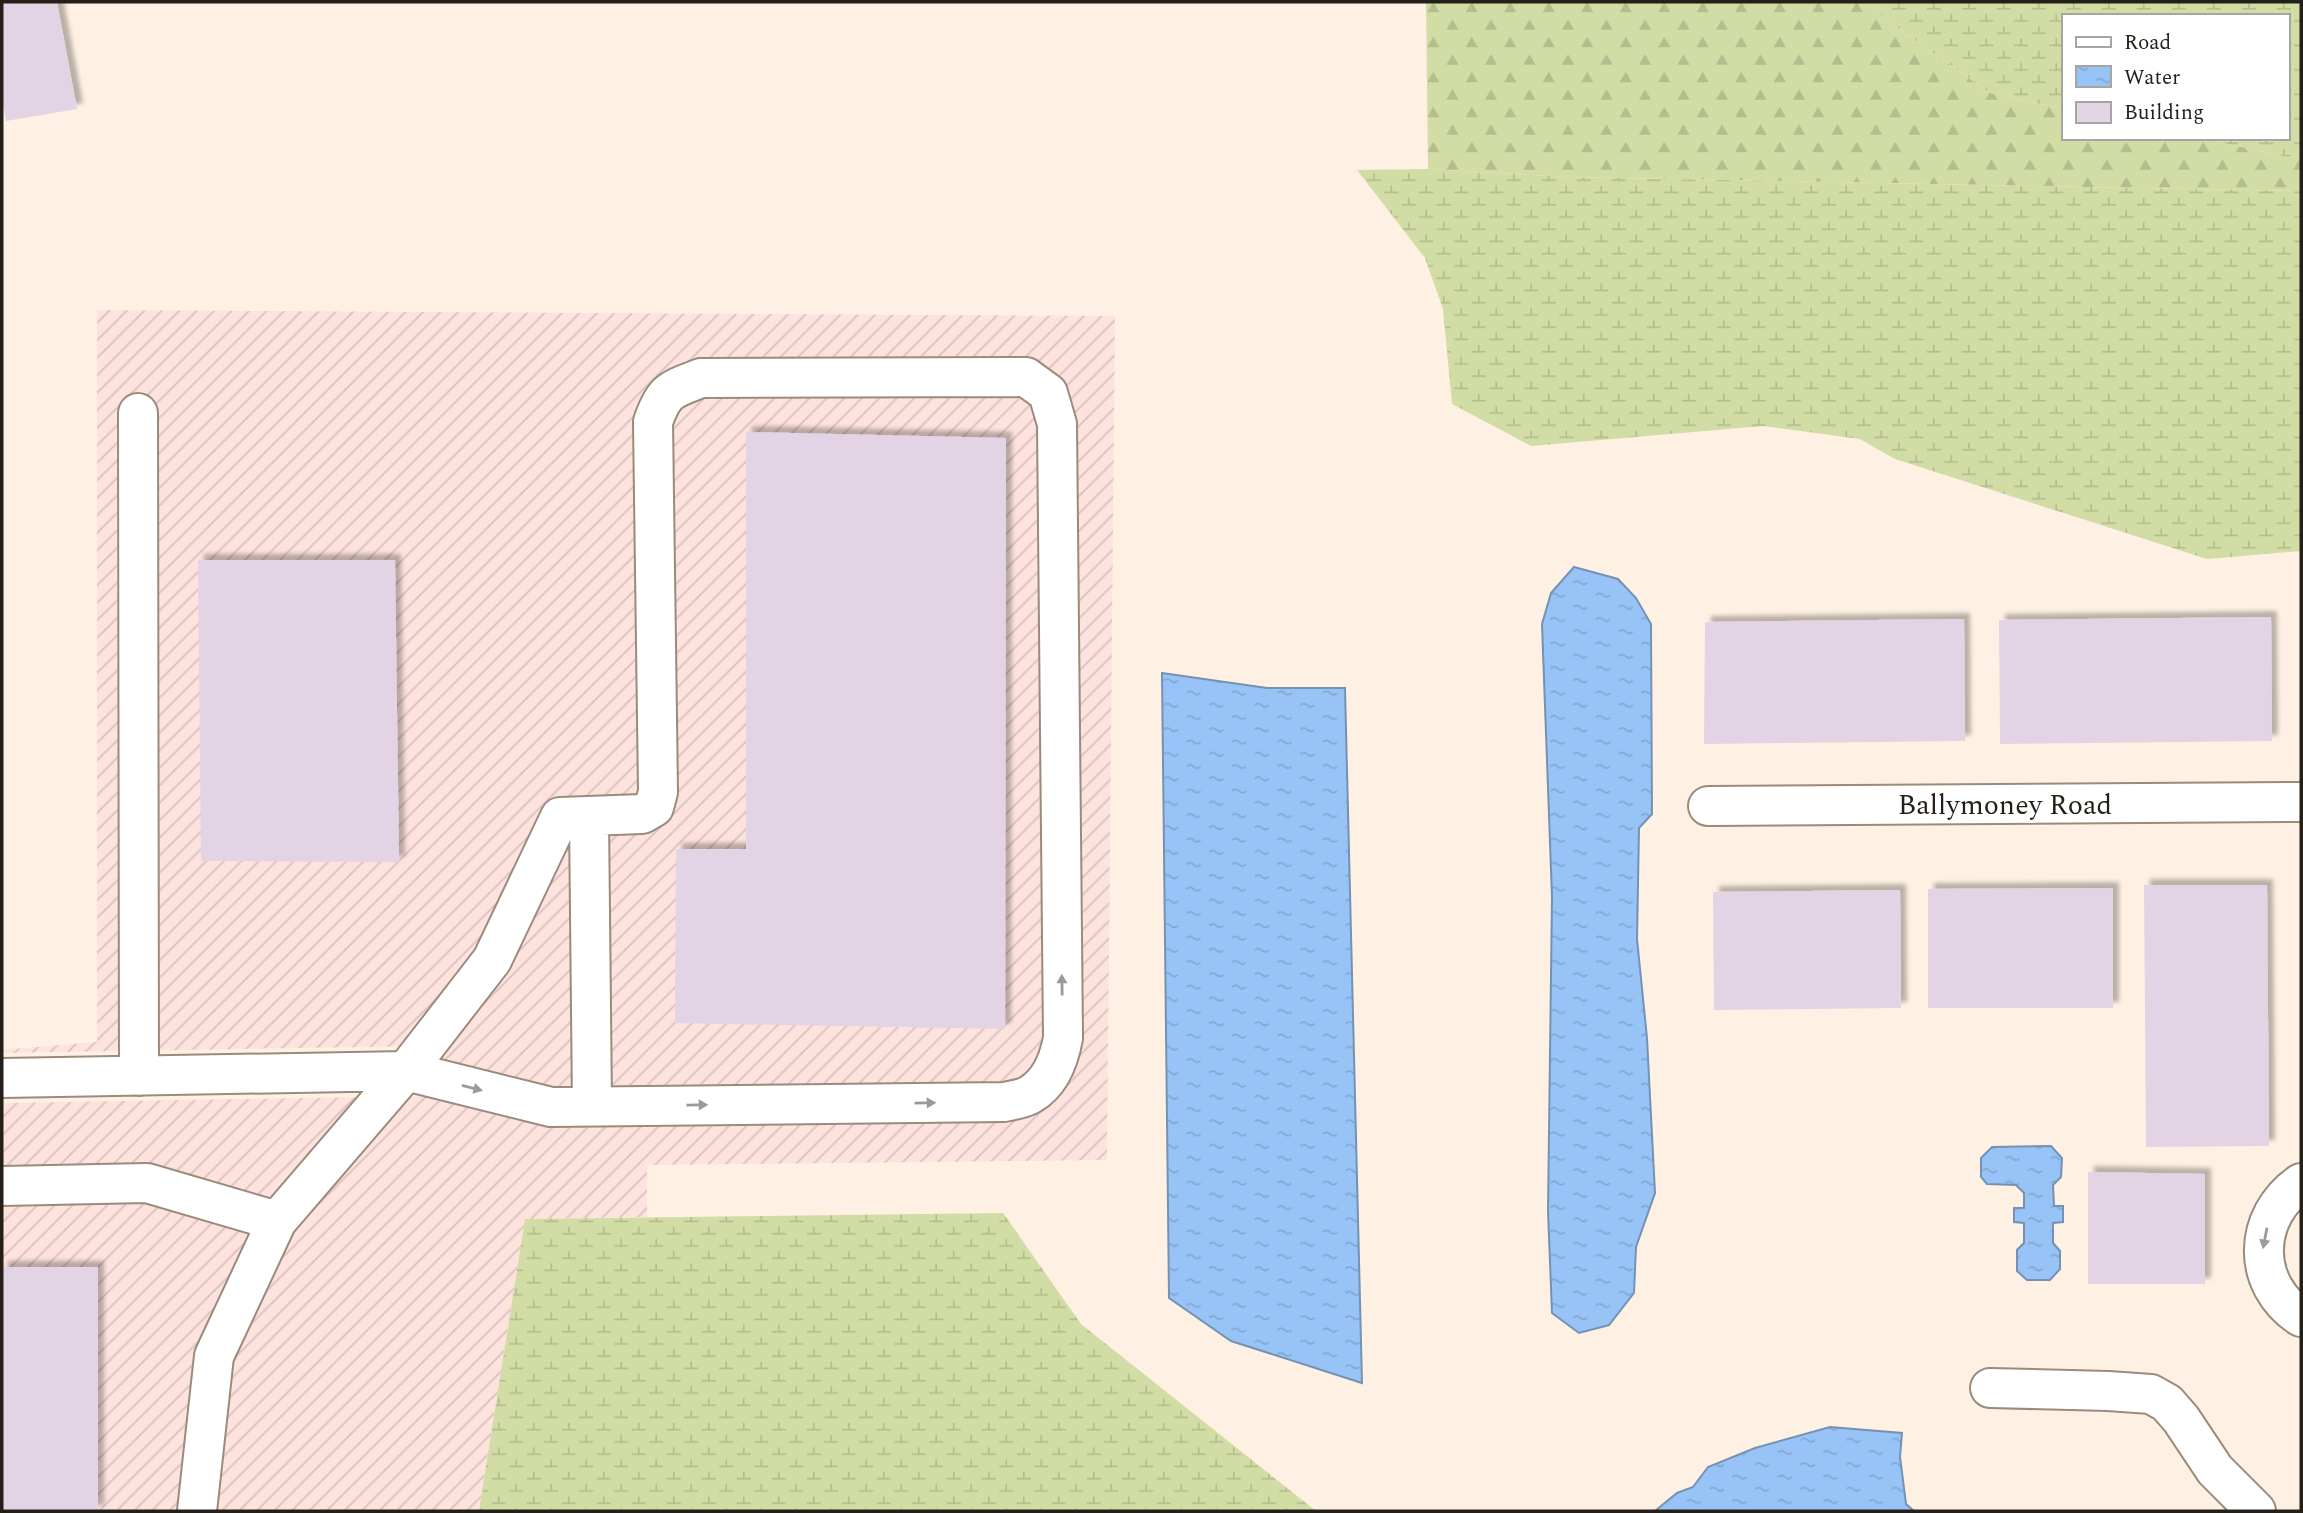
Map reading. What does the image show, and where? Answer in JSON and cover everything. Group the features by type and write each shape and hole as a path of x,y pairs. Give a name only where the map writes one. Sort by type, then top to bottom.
{"street":[{"path":"2,1078 406,1071 551,1107 1004,1102 1030,1095 1046,1080 1059,1059 1063,1038 1057,424 1048,393 1026,377 701,378 677,387 661,400 653,422 658,792 654,807 642,814 560,817 492,960 406,1071 277,1221 214,1356 197,1511"},
{"path":"138,413 139,1076"},
{"name":"Ballymoney Road","path":"1708,806 2301,803"},
{"path":"589,816 592,1107"},
{"path":"2,1186 147,1183 277,1221"},
{"path":"2301,1183 2287,1193 2269,1220 2263,1250 2269,1282 2287,1308 2301,1317"},
{"path":"1990,1388 2151,1394 2166,1403 2181,1419 2215,1470 2256,1511"}],"shaded area":[{"path":"97,310 1115,316 1107,1160 647,1165 647,1217 525,1219 479,1511 2,1511 2,1103 428,1096 427,1046 2,1053 2,1050 97,1042"}],"green space":[{"path":"1426,2 1866,2 1884,18 1990,93 2062,109 2062,140 2210,140 2287,157 2301,155 2301,191 1566,177 1428,169"},
{"path":"1866,2 2301,2 2301,155 2287,157 2210,140 2289,140 2289,14 2062,14 2062,109 1990,93 1884,18"},
{"path":"1428,169 1566,177 2301,191 2301,551 2207,559 1895,459 1860,439 1763,426 1531,446 1452,404 1443,309 1425,258 1357,170"},
{"path":"1003,1213 1081,1324 1316,1511 479,1511 525,1219"}],"water":[{"path":"1574,567 1618,579 1636,598 1651,624 1652,814 1639,828 1637,939 1647,1038 1655,1193 1636,1247 1634,1293 1609,1325 1579,1333 1552,1313 1548,1211 1552,897 1542,624 1551,593"},
{"path":"1162,673 1267,688 1345,688 1362,1383 1231,1341 1169,1298"},
{"path":"2051,1146 2062,1158 2061,1177 2053,1185 2054,1206 2063,1206 2063,1222 2053,1223 2053,1243 2060,1251 2060,1269 2050,1280 2027,1280 2017,1271 2017,1250 2024,1243 2024,1223 2014,1222 2014,1208 2024,1208 2024,1193 2016,1185 1987,1184 1981,1177 1981,1158 1992,1147"},
{"path":"1830,1427 1902,1433 1900,1457 1906,1504 1914,1511 1655,1511 1677,1493 1693,1487 1708,1467 1755,1448"}],"building":[{"path":"2,2 57,2 77,109 6,121 2,97"},
{"path":"746,432 1006,438 1005,1029 675,1023 676,849 746,849"},
{"path":"198,560 395,560 399,862 201,861"},
{"path":"2271,617 2272,741 2000,744 1999,620"},
{"path":"1964,619 1965,741 1704,744 1705,622"},
{"path":"2144,885 2267,885 2269,1146 2146,1147"},
{"path":"2113,888 2113,1008 1928,1008 1928,889"},
{"path":"1900,890 1901,1008 1714,1010 1713,892"},
{"path":"2088,1172 2205,1174 2205,1284 2088,1284"},
{"path":"2,1267 98,1267 98,1511 2,1511"}]}
